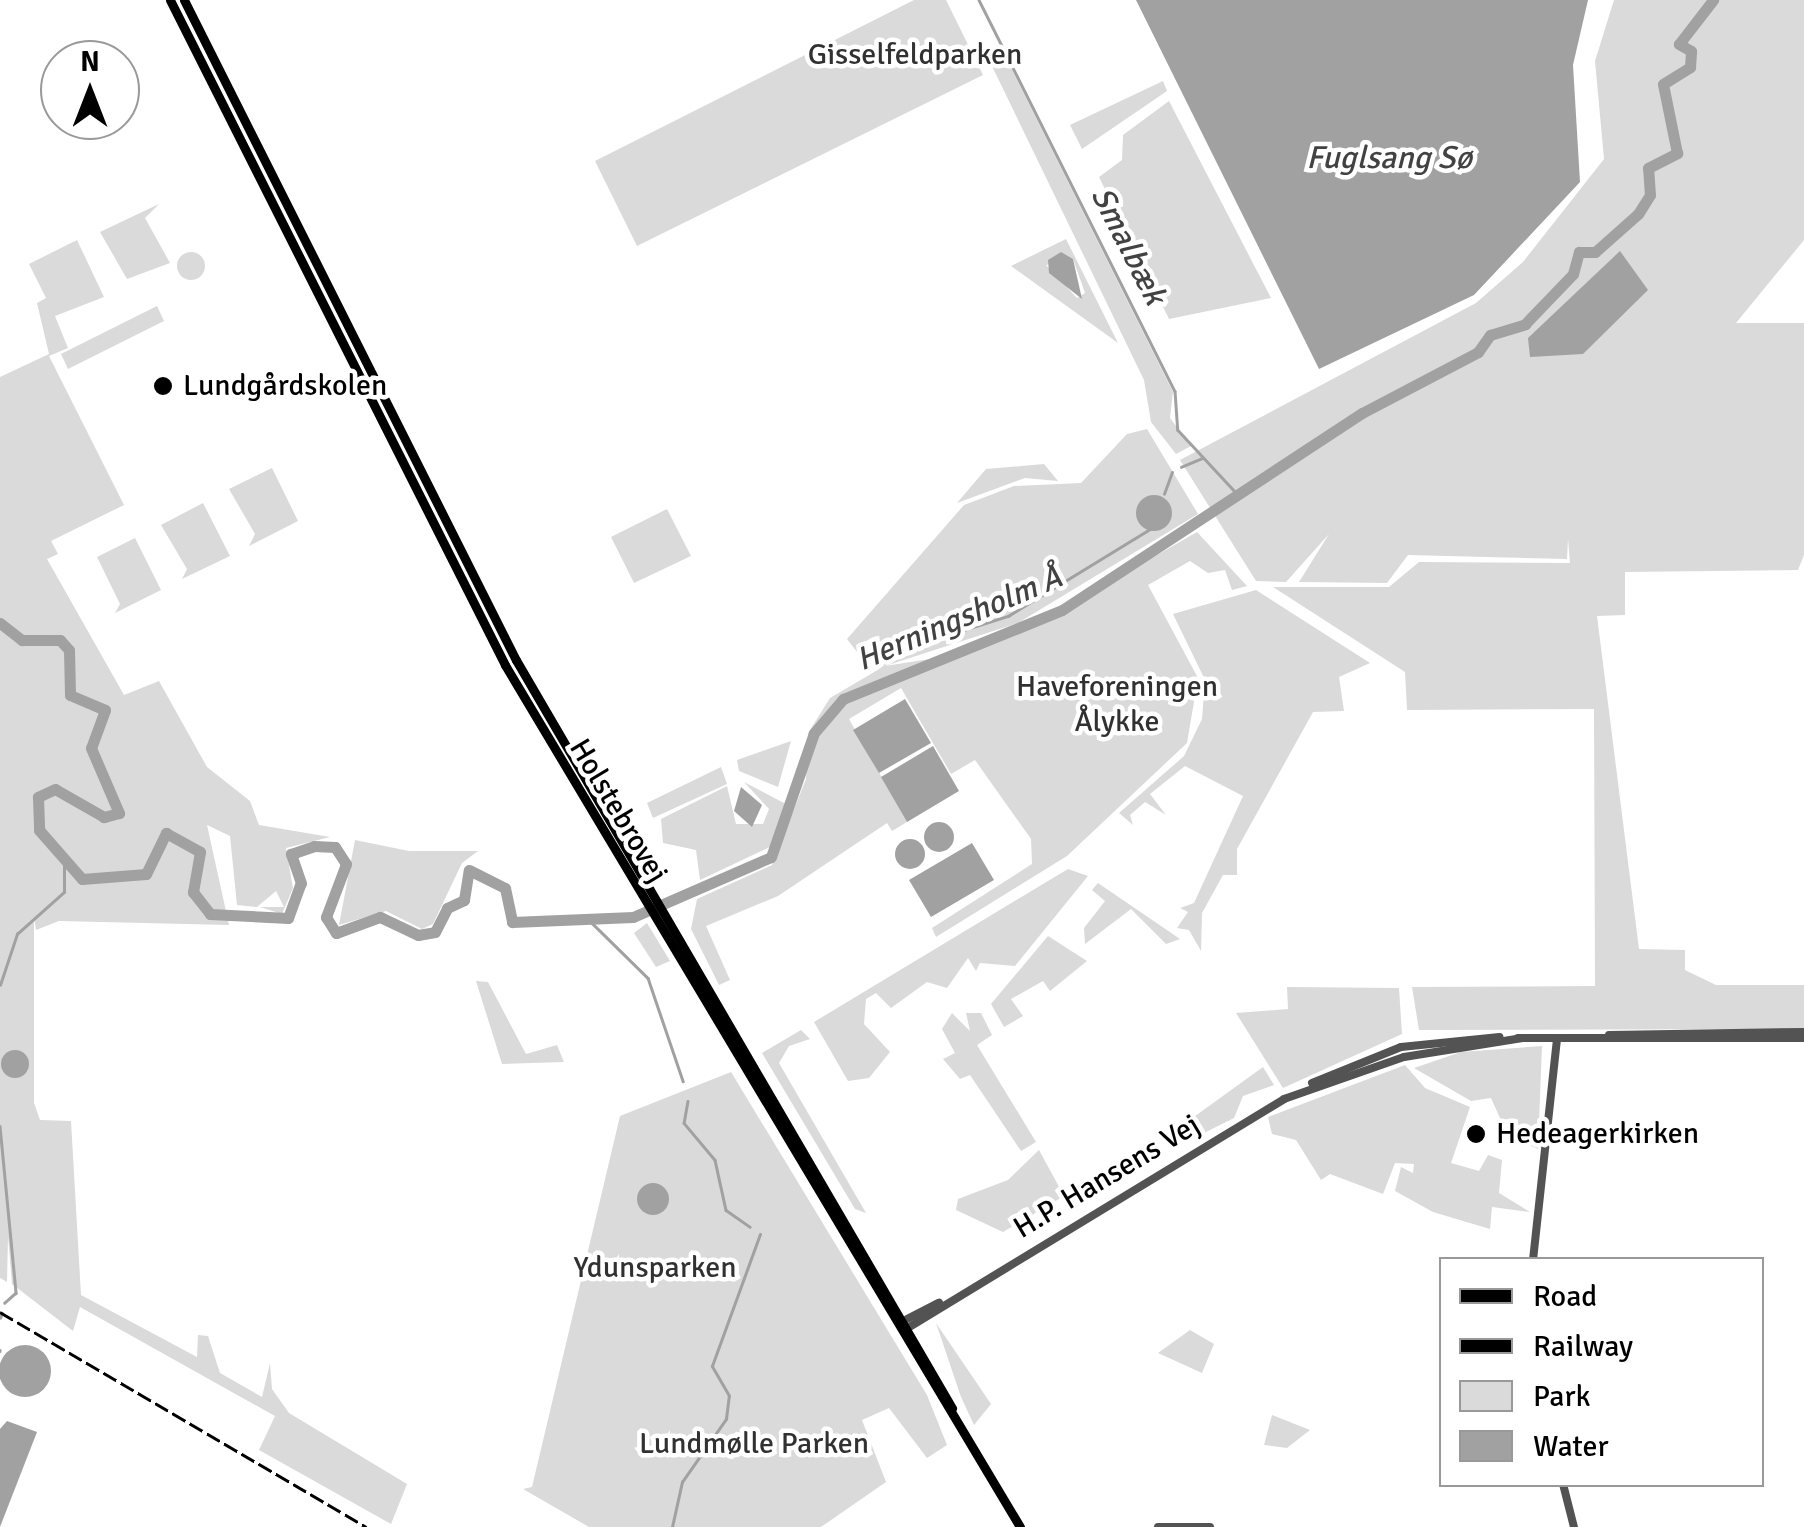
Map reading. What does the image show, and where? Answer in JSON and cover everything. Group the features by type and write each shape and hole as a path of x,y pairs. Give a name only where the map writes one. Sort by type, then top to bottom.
{"main road":[{"path":"170,0 281,208"},
{"path":"184,0 281,208"},
{"name":"Holstebrovej","path":"281,208 498,626 1020,1524"},
{"name":"Holstebrovej","path":"281,208 505,665 865,1273 905,1325"}],"street":[{"name":"H.P. Hansens Vej","path":"905,1325 1295,1094 1404,1057 1522,1038 1804,1035"},
{"path":"1533,1257 1557,1038"},
{"path":"1564,1487 1574,1527"},
{"path":"1158,1527 1210,1527"}],"green space":[{"name":"Gisselfeldparken","path":"914,0 946,0 983,75 637,246 595,161"},
{"path":"1614,0 1804,0 1804,240 1736,323 1804,323 1804,555 1798,570 1625,572 1625,615 1597,616 1639,949 1685,950 1685,970 1716,985 1804,985 1804,1029 1419,1030 1412,987 1595,986 1594,709 1407,710 1405,672 1273,587 1389,587 1419,562 1570,563 1568,539 1567,559 1408,555 1387,583 1299,582 1329,534 1286,582 1256,581 1180,460 1476,303 1523,262 1604,159 1595,61"},
{"path":"1005,56 1173,392 1170,418 1191,446 1176,454 1151,422 1144,380 991,64"},
{"path":"1163,81 1167,91 1082,149 1070,125"},
{"path":"1169,101 1271,298 1169,319 1099,177 1122,160 1123,135"},
{"path":"159,204 145,218 170,263 127,279 100,232"},
{"path":"1066,239 1118,343 1011,266","holes":["1073,259 1085,293 1077,298 1046,265"]},
{"path":"77,240 104,297 55,316 68,348 49,356 124,505 51,541 58,554 47,559 124,695 159,681 207,767 250,801 259,825 330,837 286,848 293,888 282,914 260,907 284,907 276,891 257,907 237,905 230,836 207,825 229,925 59,921 36,930 34,917 34,1103 40,1120 71,1121 81,1295 197,1357 198,1335 208,1336 220,1373 262,1397 270,1363 272,1389 289,1413 407,1484 391,1524 259,1450 275,1416 80,1307 73,1331 12,1284 8,1237 7,1282 0,1278 0,377 49,354 37,303 46,298 29,264"},
{"path":"191,252 201,256 205,266 201,276 191,280 181,276 177,266 181,256"},
{"path":"157,306 164,321 68,369 61,354"},
{"name":"Haveforeningen Ålykke","path":"1147,429 1198,514 1018,623 885,666 955,655 1035,625 1197,532 1247,586 1232,590 1225,570 1208,573 1190,561 1148,585 1198,678 1187,743 1067,856 936,937 932,928 1032,864 1031,839 975,760 951,774 901,688 849,719 907,822 892,831 887,823 778,896 706,926 730,980 719,985 691,929 697,899 772,865 806,779 808,733 830,698 881,668 871,670 847,639 964,505 1014,486 1081,483 1127,434"},
{"path":"1044,464 1058,481 1025,478 957,503 986,469"},
{"path":"272,468 298,521 249,546 255,534 229,489"},
{"path":"203,503 230,556 182,579 187,569 161,525"},
{"path":"667,509 691,556 634,583 611,537"},
{"path":"135,538 161,590 115,613 120,604 97,557"},
{"path":"1256,590 1370,663 1339,677 1344,711 1313,712 1237,849 1237,875 1223,875 1202,913 1201,951 1189,930 1177,928 1188,912 1180,908 1194,903 1243,796 1185,766 1150,794 1166,815 1145,802 1130,815 1133,825 1119,813 1184,756 1202,719 1205,680 1173,614"},
{"path":"791,741 778,787 739,771 737,760"},
{"path":"721,767 727,784 653,818 647,803"},
{"path":"744,782 786,804 772,846 700,880 696,850 663,843 661,819 727,786 736,824 763,824 769,809"},
{"path":"355,840 409,851 478,851 462,863 433,924 422,929 386,911 339,925"},
{"path":"1068,869 1088,876 1015,966 980,963 976,971 968,958 947,988 927,982 891,1008 876,993 866,999 864,1024 890,1052 869,1078 848,1081 814,1022"},
{"path":"1098,883 1180,939 1166,944 1131,909 1085,944 1084,928 1105,901 1092,890"},
{"path":"647,923 670,961 656,967 634,933"},
{"path":"1048,936 1087,961 1050,991 1043,981 1011,999 1023,1016 1004,1027 991,1004"},
{"path":"476,981 488,982 526,1054 557,1045 564,1062 502,1064"},
{"path":"1287,987 1399,988 1402,1034 1283,1088 1236,1013 1288,1009"},
{"path":"952,1013 970,1031 966,1013 981,1013 992,1035 977,1045 1036,1142 1021,1151 970,1075 960,1079 943,1059 955,1053 942,1029"},
{"path":"801,1030 810,1039 789,1046 779,1063 866,1213 855,1209 762,1053"},
{"path":"1542,1046 1538,1149 1508,1136 1491,1098 1471,1101 1414,1068 1461,1052"},
{"path":"1405,1065 1425,1088 1470,1107 1451,1163 1479,1171 1488,1155 1502,1160 1499,1193 1530,1212 1492,1207 1490,1229 1433,1212 1395,1191 1401,1167 1413,1173 1414,1164 1395,1163 1383,1194 1330,1174 1321,1180 1296,1140 1272,1134 1268,1117"},
{"path":"1263,1067 1274,1085 1243,1096 1234,1118 1200,1135 1191,1119"},
{"path":"731,1072 927,1395 947,1445 927,1458 889,1408 862,1420 886,1482 821,1527 589,1527 523,1489 532,1487 620,1116"},
{"path":"1039,1150 1064,1196 1003,1232 956,1210 958,1199 1008,1180"},
{"path":"936,1323 991,1404 974,1425 961,1397"},
{"path":"1190,1330 1214,1344 1202,1373 1158,1353"},
{"path":"1272,1415 1310,1430 1287,1448 1264,1445"}],"water":[{"name":"Fuglsang Sø","path":"1136,0 1588,0 1573,65 1580,182 1474,295 1319,369"},
{"path":"1620,251 1648,290 1583,354 1530,357 1528,338"},
{"path":"1061,252 1073,259 1082,299 1049,273 1048,260"},
{"path":"1154,495 1167,500 1172,513 1167,526 1154,531 1141,526 1136,513 1141,500"},
{"path":"905,699 931,743 879,773 853,730"},
{"path":"933,746 959,791 907,822 881,777"},
{"path":"741,787 762,805 752,827 734,811"},
{"path":"939,822 950,826 954,837 950,848 939,852 928,848 924,837 928,826"},
{"path":"910,839 921,843 925,854 921,865 910,869 899,865 895,854 899,843"},
{"path":"972,843 994,880 931,917 909,880"},
{"path":"15,1050 25,1054 29,1064 25,1074 15,1078 5,1074 1,1064 5,1054"},
{"path":"653,1183 664,1188 669,1199 664,1210 653,1215 642,1210 637,1199 642,1188"},
{"path":"25,1345 43,1353 51,1371 43,1389 25,1397 7,1389 -1,1371 7,1353"},
{"path":"7,1421 37,1432 0,1527 0,1429"}],"waterway":[{"name":"Smalbæk","path":"979,0 1175,391 1178,430 1240,497"},
{"name":"Herningsholm Å","path":"0,623 22,640 60,640 69,650 70,695 105,710 91,748 119,813 104,817 55,789 38,797 39,830 82,879 146,874 166,833 200,852 193,892 210,914 288,918 301,883 291,854 314,846 335,847 346,864 326,917 336,933 380,917 418,935 435,932 447,908 464,900 469,870 505,888 512,922 633,917 771,857 814,733 843,699 1062,610 1362,413 1478,352 1490,335 1525,324 1573,274 1579,252 1595,252 1638,214 1650,195 1648,168 1677,153 1663,84 1690,67 1691,51 1679,44 1713,0"},
{"path":"1181,467 1202,458"},
{"path":"1164,494 1172,472"},
{"path":"935,639 1008,616 1150,529"},
{"path":"0,985 17,934 64,892 64,865"},
{"path":"591,922 648,978 683,1081"},
{"path":"688,1101 684,1123 715,1160 726,1210 750,1227"},
{"path":"0,1126 16,1293 5,1303"},
{"path":"672,1527 682,1482 726,1419 729,1396 712,1366 760,1234"},
{"path":"0,1318 2,1313"}],"railway":[{"path":"0,1312 367,1527"}],"place":[{"name":"Lundgårdskolen","path":"163,386"},
{"name":"Hedeagerkirken","path":"1476,1134"}],"park label":[{"name":"Ydunsparken","path":"655,1268"},
{"name":"Lundmølle Parken","path":"754,1444"}]}
